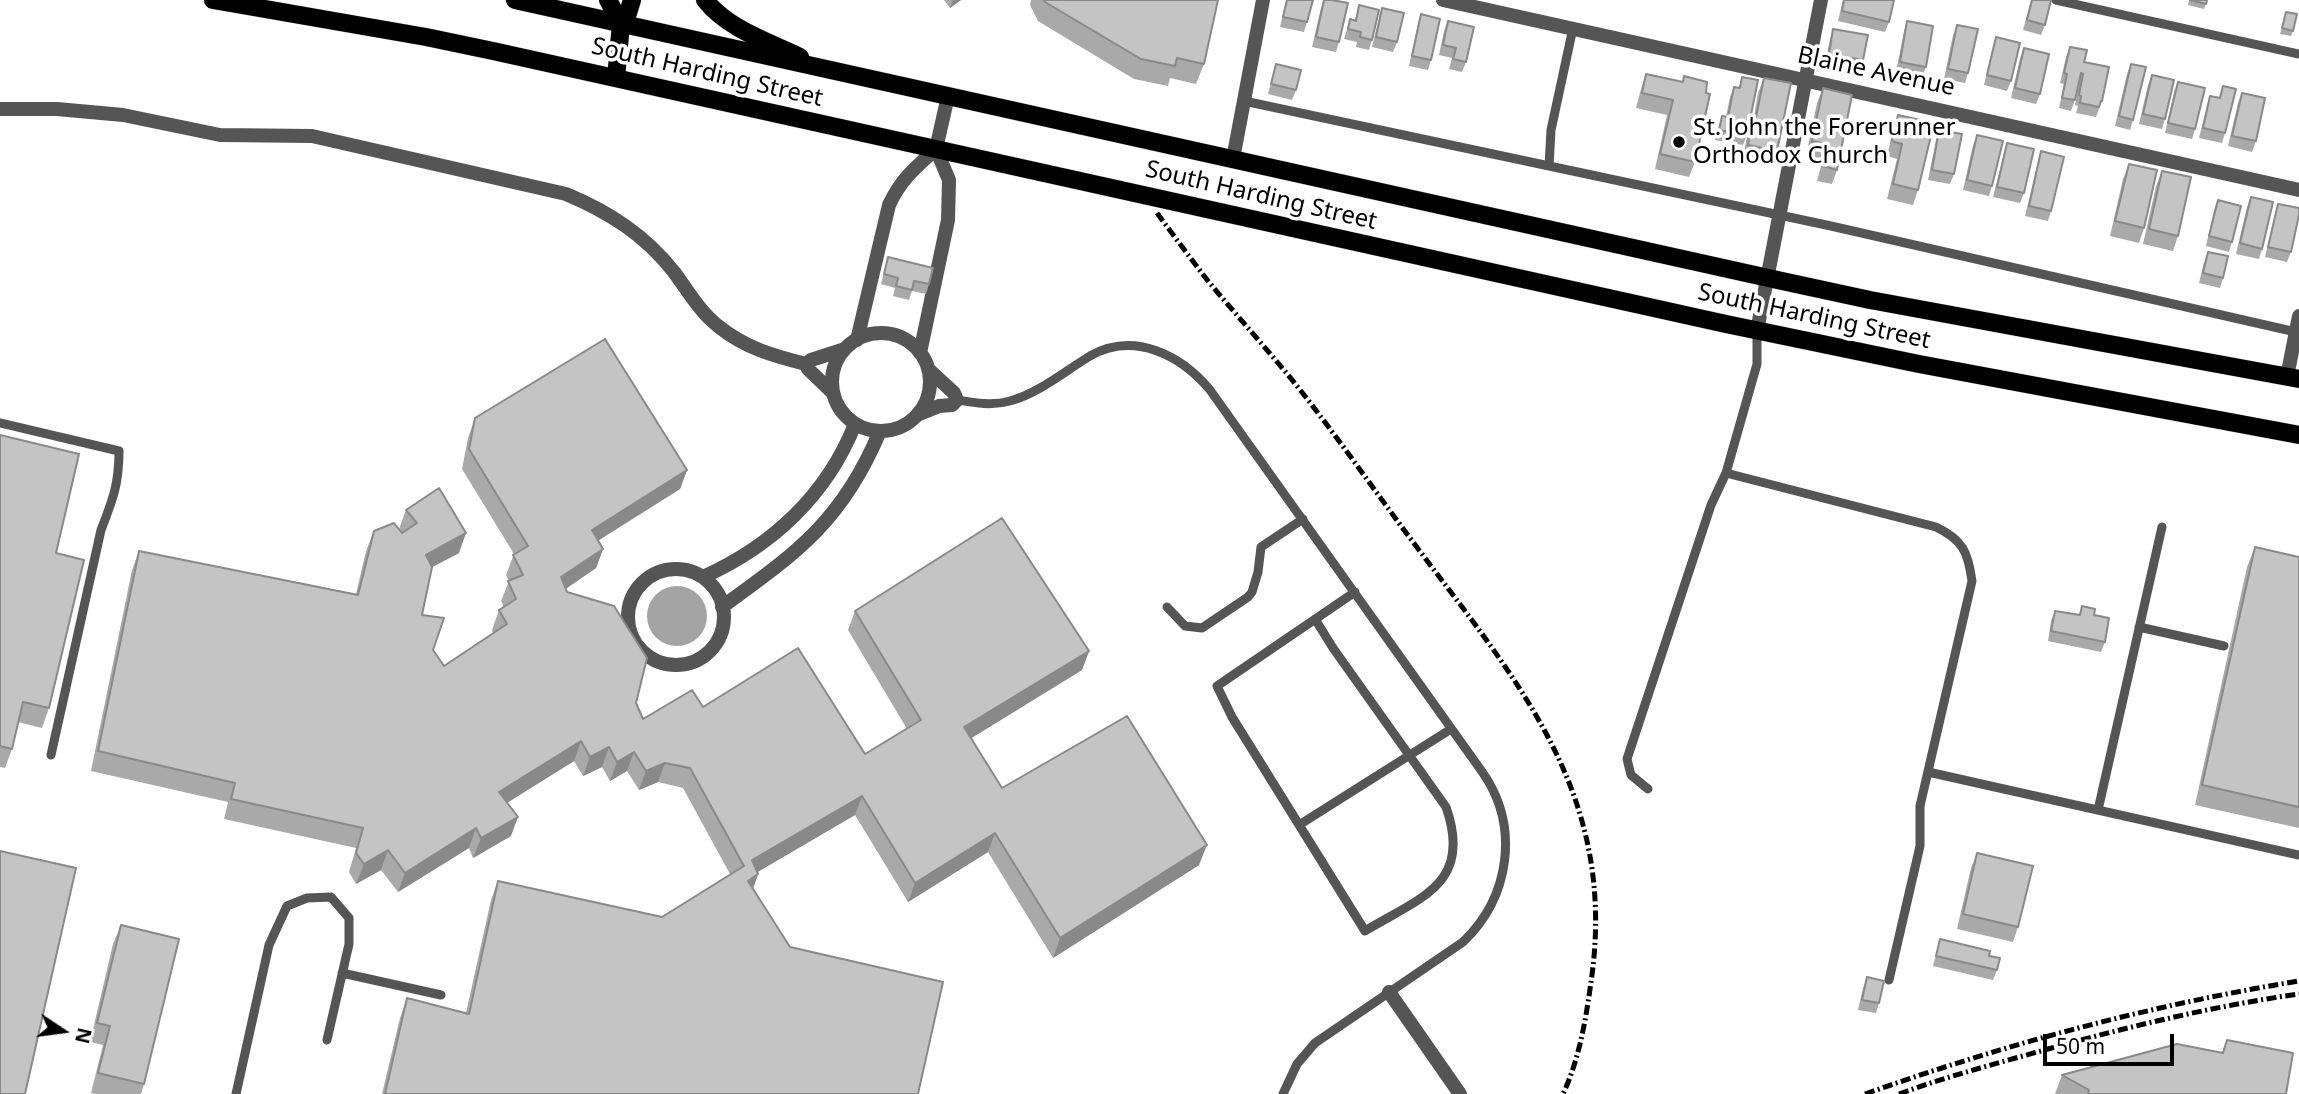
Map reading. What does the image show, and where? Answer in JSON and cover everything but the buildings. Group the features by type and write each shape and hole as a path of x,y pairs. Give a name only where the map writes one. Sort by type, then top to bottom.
{"main road":[{"name":"South Harding Street","path":"212,0 426,37 1757,331 2299,435"},
{"name":"South Harding Street","path":"519,0 1870,300 2293,378"},
{"path":"608,0 621,24"},
{"path":"616,78 621,24 632,0"},
{"path":"705,0 722,18 733,25 825,69"}],"street":[{"path":"1233,159 1263,0"},
{"name":"Blaine Avenue","path":"1443,0 2299,190"},
{"path":"1757,331 1821,0"},
{"path":"928,369 954,393 957,400 952,405 939,406 917,415 898,428 880,431 855,424 840,410 833,393 833,370 851,344 889,205 908,174 936,149 948,96"},
{"path":"0,109 113,113 220,135 312,136 553,190 596,207 633,230 662,258 706,316 731,336 762,353 807,364"},
{"path":"920,353 948,220 949,180 936,149"},
{"path":"2293,378 2299,316"},
{"path":"807,364 810,360 823,358 878,333 893,334 906,340 920,353 928,369 928,393 917,415"},
{"path":"807,364 808,369 833,393"},
{"path":"703,577 749,554 796,515 832,470 855,424"},
{"path":"722,607 783,562 827,522 856,482 880,431"},
{"path":"671,569 685,570 703,577 716,591 722,607 723,623 716,641 705,654 693,661 676,664 661,662 645,653 631,632 628,613 639,586 654,574 671,569"},
{"path":"1389,992 1456,1092"}],"lane":[{"path":"2056,0 2299,54"},
{"path":"1549,166 1551,130 1573,28"},
{"path":"1244,101 1779,216 2296,332"},
{"path":"1648,789 1631,775 1627,759 1711,505 1726,473 1757,365 1757,331"},
{"path":"957,400 992,405 1013,401 1104,350 1131,346 1162,352 1181,361 1202,379 1495,794 1506,832 1505,863 1492,904 1472,933 1315,1043 1297,1064 1283,1094"},
{"path":"0,423 119,451 117,487 101,530 51,755"},
{"path":"1726,473 1918,521 1949,533 1962,545 1969,559 1972,581 1920,806 1920,846 1889,980"},
{"path":"1167,607 1185,626 1202,628 1248,597 1258,572 1261,547 1303,519"},
{"path":"2098,810 2162,527"},
{"path":"1315,619 1446,807 1454,828 1454,848 1449,869 1435,888 1365,932 1232,717 1217,686 1354,592"},
{"path":"2139,627 2224,646"},
{"path":"1299,825 1451,729"},
{"path":"1928,772 2299,855"},
{"path":"236,1094 269,945 287,906 307,898 331,897 349,918 349,944 327,1040"},
{"path":"342,973 441,995"}],"shaded area":[{"path":"677,586 694,591 702,599 707,616 702,633 694,641 677,646 660,641 652,633 647,616 652,599 660,591"}],"railway":[{"path":"1157,213 1208,281 1340,442 1487,640 1521,690 1550,742 1574,795 1589,852 1596,914 1591,982 1584,1025 1578,1053 1563,1094"},
{"path":"1865,1094 1971,1059 2079,1028 2189,1002 2299,981"},
{"path":"1899,1094 1973,1070 2110,1032 2299,994"}],"place":[{"name":"St. John the Forerunner Orthodox Church","path":"1679,142"}]}
